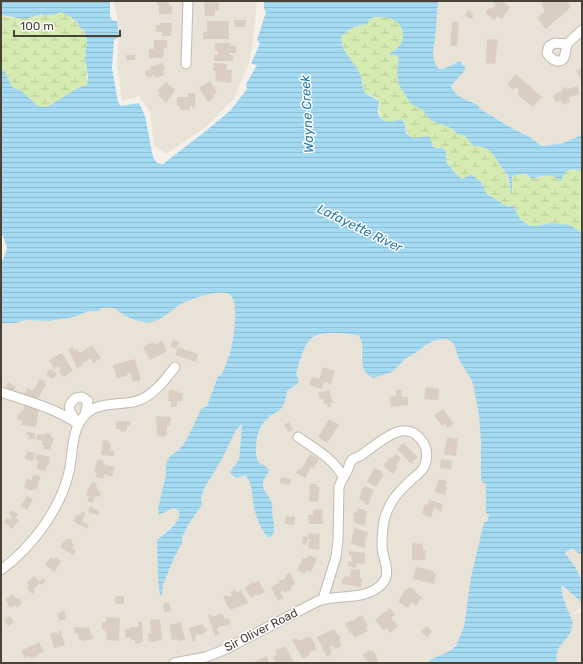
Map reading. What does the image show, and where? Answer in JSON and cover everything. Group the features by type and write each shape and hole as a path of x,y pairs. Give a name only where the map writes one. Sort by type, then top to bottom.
{"street":[{"path":"186,64 188,1"},
{"path":"567,44 582,30"},
{"path":"85,414 97,407 128,403 146,397 175,367"},
{"path":"1,392 51,410 70,418 78,424"},
{"path":"1,570 24,549 39,532 59,500 69,473 78,424 85,414 88,401 82,397 76,398 70,406 70,413 78,424"},
{"name":"Sir Oliver Road","path":"174,663 206,657 226,649 322,599 361,595 376,589 384,581 387,570 382,547 383,528 386,514 399,492 422,469 426,458 425,447 418,437 410,431 401,431 390,435 356,457 343,477 339,487 338,540 336,557 322,599"},
{"path":"298,437 333,463 339,469 343,477"}],"shaded area":[{"path":"113,1 257,1 253,42 249,63 234,98 206,127 166,154 154,145 150,112 139,96 122,101 117,64 119,36 117,15"},
{"path":"438,1 582,1 582,135 563,143 542,146 528,136 480,109 478,104 464,99 453,91 451,86 466,69 459,61 443,69 436,67 433,56 433,46 435,41"},
{"path":"221,293 229,295 234,300 236,316 230,352 221,376 218,376 207,406 201,409 187,439 179,450 170,456 166,467 159,515 173,508 180,512 180,516 177,521 157,540 162,596 163,585 182,543 182,538 188,525 202,505 201,497 205,487 222,459 236,430 242,423 239,460 230,471 233,478 245,475 248,478 252,489 254,510 272,514 272,502 263,486 264,479 268,475 264,465 258,463 256,443 267,418 281,409 285,402 287,391 297,384 298,381 296,374 305,347 310,340 325,333 358,335 362,341 361,359 392,372 406,358 426,345 436,340 447,339 454,344 459,360 473,384 479,415 486,484 486,513 489,515 487,523 484,522 465,614 465,627 456,646 450,651 430,660 428,663 1,663 1,323 15,323 26,320 49,321 74,317 86,312 99,311 101,308 113,308 121,314 165,316 174,308 183,303 205,295"},
{"path":"573,548 582,555 582,581 576,568 565,553"},
{"path":"562,586 581,602 582,605 582,608 574,612 575,614 582,611 582,663 557,663 557,650 565,638 569,635 572,618 565,605 561,588"}],"green space":[{"path":"61,12 75,20 85,33 87,44 85,60 87,85 76,89 47,107 38,106 13,88 3,69 1,69 1,15 10,18 20,18"},
{"path":"386,16 397,23 403,33 401,44 391,53 391,56 397,55 399,58 397,71 411,104 423,110 430,120 453,129 456,133 465,136 473,146 480,146 493,152 507,175 512,194 512,176 525,174 533,179 547,175 558,177 566,171 572,170 582,172 582,233 550,223 535,226 528,225 520,219 513,205 508,207 487,194 481,182 471,174 462,179 446,162 446,151 443,148 434,147 425,136 416,138 410,137 405,124 400,119 391,122 384,120 381,117 379,108 380,103 377,98 365,93 361,75 343,48 341,37 352,28 367,24 370,19 374,17"}],"water":[{"path":"1,1 110,1 110,16 112,20 117,21 119,37 114,41 112,68 118,102 121,106 139,103 145,116 153,157 157,163 163,164 207,130 231,110 247,89 246,84 257,65 251,64 260,43 257,40 266,12 264,9 264,1 438,1 435,41 433,48 434,59 439,69 443,69 460,61 466,69 451,86 459,96 478,105 480,109 528,136 542,146 563,143 582,135 582,172 574,169 568,170 564,174 561,181 558,178 551,176 540,176 532,179 530,176 525,174 512,176 512,196 507,174 491,152 485,148 473,146 465,136 456,133 453,129 430,120 423,110 411,104 399,85 397,71 399,58 395,55 391,56 390,53 397,48 403,36 402,30 394,20 373,17 367,24 352,28 341,37 343,48 361,75 365,93 379,101 378,113 382,119 388,121 402,120 405,125 406,133 414,138 430,137 433,147 443,148 446,151 446,162 455,173 462,179 471,174 481,182 487,194 508,207 513,205 520,219 528,225 535,226 550,223 570,225 582,233 582,555 573,548 565,553 576,568 582,581 582,605 581,602 562,586 563,597 571,618 572,627 571,632 560,646 557,656 557,663 428,663 430,660 450,651 456,646 464,627 471,577 484,522 487,522 489,515 486,513 486,484 482,482 481,479 479,415 473,384 459,360 454,344 447,339 436,340 426,345 406,358 392,372 373,378 367,374 364,369 362,363 362,345 358,335 328,333 321,334 309,341 305,347 296,374 299,381 287,391 281,409 271,415 264,422 257,439 256,451 258,462 269,470 263,484 272,504 274,523 273,535 271,537 267,537 258,522 248,479 245,475 234,477 230,471 239,460 242,424 236,430 222,459 205,487 201,497 202,505 188,525 182,538 182,543 163,585 162,596 160,595 157,540 175,524 180,515 178,511 173,508 159,515 158,509 166,474 167,461 170,456 179,450 187,439 201,409 207,406 218,376 221,376 230,353 234,331 235,306 230,295 226,293 214,293 183,303 157,321 152,322 131,319 113,308 101,308 99,311 86,312 74,317 49,321 26,320 15,323 1,323 1,265 7,248 1,230 1,69 3,69 13,88 20,90 38,106 47,107 76,89 87,85 88,77 85,59 87,40 84,30 80,28 78,23 71,17 61,12 53,15 40,15 24,19 1,15"}],"building":[{"path":"157,1 169,1 169,6 172,6 172,14 159,14 159,5 157,5"},
{"path":"205,1 219,3 219,10 215,10 215,16 205,16"},
{"path":"491,1 502,1 510,7 502,19 497,16 494,20 485,13 489,8 491,9 496,4"},
{"path":"546,1 567,1 571,7 546,29 537,18 545,12 541,3"},
{"path":"468,10 474,14 472,19 465,16"},
{"path":"234,20 246,20 246,27 234,27"},
{"path":"207,21 229,21 229,39 203,39 203,32 207,32"},
{"path":"452,22 459,22 457,46 450,46"},
{"path":"160,23 172,23 171,36 162,36 162,32 156,32 156,25 160,25"},
{"path":"487,39 498,40 495,64 486,63"},
{"path":"154,40 167,40 167,48 164,48 163,58 149,58 149,49 154,49"},
{"path":"215,43 230,43 230,46 236,46 236,53 230,53 230,55 233,55 233,61 214,61 214,55 218,55 218,51 215,51"},
{"path":"126,55 135,55 135,60 126,60"},
{"path":"163,63 165,69 163,70 164,75 155,78 154,74 150,78 149,76 146,77 145,71 151,69 150,67"},
{"path":"214,63 227,64 226,70 232,70 231,83 215,81 216,71 213,71"},
{"path":"582,67 582,80 576,71"},
{"path":"516,74 542,97 533,107 517,94 519,91 516,87 513,90 507,84"},
{"path":"210,81 217,92 213,96 214,98 208,102 199,88"},
{"path":"166,82 175,90 166,103 158,95 160,93 157,91"},
{"path":"577,86 580,94 569,97 570,102 563,105 561,100 555,102 553,95 563,90 562,88 566,87 567,89"},
{"path":"188,93 195,93 195,107 192,108 192,106 190,106 190,110 180,110 180,106 177,106 177,97 188,97"},
{"path":"173,340 179,342 176,349 170,346"},
{"path":"162,341 167,351 150,360 143,347 153,342 154,345"},
{"path":"92,345 101,358 93,363 91,358 77,368 68,350 72,347 75,350 77,349 80,353"},
{"path":"178,347 198,354 196,362 175,355"},
{"path":"62,353 73,371 63,377 59,371 61,370 59,366 54,369 49,360"},
{"path":"135,359 141,380 133,382 130,373 127,374 127,376 117,378 113,365"},
{"path":"323,367 335,371 331,384 324,382 322,389 309,385 312,377 319,379"},
{"path":"50,369 57,373 53,379 46,375"},
{"path":"40,379 45,381 44,383 46,384 37,401 23,395 27,388 33,391"},
{"path":"8,382 16,387 13,392 5,388"},
{"path":"426,387 439,389 438,400 424,399"},
{"path":"169,390 175,390 178,391 178,393 183,393 182,401 177,401 177,407 171,407 171,401 168,401"},
{"path":"329,390 333,403 330,403 331,407 324,404 323,399 320,399 318,393"},
{"path":"396,390 401,390 402,397 408,397 408,405 391,407 390,397 396,396"},
{"path":"24,404 39,408 36,427 21,425 22,420 17,419 22,409 24,410"},
{"path":"443,409 454,424 447,428 445,424 442,426 434,415"},
{"path":"156,416 171,417 170,425 167,427 167,435 165,435 165,437 157,435"},
{"path":"329,419 339,425 327,443 318,437"},
{"path":"130,421 130,426 127,426 127,431 121,432 120,429 116,429 116,422"},
{"path":"289,422 293,430 288,432 284,425"},
{"path":"27,432 35,433 35,439 28,439 29,435 26,435"},
{"path":"45,433 51,434 51,437 53,437 51,450 44,449 44,445 42,445 43,441 36,440 37,434 45,435"},
{"path":"447,437 458,439 456,456 444,454"},
{"path":"103,440 111,443 110,451 114,451 114,456 101,455"},
{"path":"403,443 418,457 411,464 397,449"},
{"path":"27,451 35,453 33,461 25,459"},
{"path":"36,454 50,457 49,465 47,465 45,471 37,469 38,460 35,460"},
{"path":"310,454 319,459 313,469 311,467 305,478 296,473 299,468 301,470"},
{"path":"396,454 401,458 396,466 398,467 393,474 385,468 386,467 384,465 390,457 392,458"},
{"path":"98,459 104,461 103,464 115,467 112,477 104,474 103,479 96,477 97,473 94,472"},
{"path":"441,459 452,461 451,469 440,468"},
{"path":"374,468 382,471 384,474 376,487 367,482"},
{"path":"34,474 41,477 36,490 33,489 32,491 24,488 27,478 31,480"},
{"path":"281,477 291,479 290,485 280,483"},
{"path":"439,479 447,481 445,486 447,487 445,495 434,492"},
{"path":"92,482 97,484 96,487 98,488 98,491 101,492 100,497 96,496 93,503 87,501 89,496 86,495"},
{"path":"310,484 317,484 317,487 320,487 318,502 309,501"},
{"path":"365,486 374,490 368,505 364,504 365,502 359,499 362,489"},
{"path":"27,496 33,499 27,510 21,506"},
{"path":"429,500 443,504 441,511 434,508 431,518 422,514 425,504 428,505"},
{"path":"90,506 99,511 98,515 88,512"},
{"path":"359,508 367,511 364,526 353,522 355,517 353,516 354,512 356,513"},
{"path":"322,509 323,524 309,524 308,515 313,515 313,510"},
{"path":"12,510 18,514 15,518 19,520 12,529 4,522 7,518 10,520 13,517 9,514"},
{"path":"82,511 86,514 82,521 89,525 87,529 73,521 77,514 80,515"},
{"path":"286,516 295,517 294,525 285,524"},
{"path":"354,528 368,532 364,543 366,544 365,548 351,544"},
{"path":"309,533 320,534 319,550 308,548 310,539 308,539 306,545 302,544 303,536 308,537"},
{"path":"68,538 73,540 71,542 74,545 72,548 76,551 73,555 60,547"},
{"path":"412,543 423,544 423,550 426,550 425,560 412,560"},
{"path":"349,551 365,553 365,564 357,563 356,568 348,566 348,561 352,562 352,556 349,555"},
{"path":"309,555 317,558 311,572 306,570 305,574 297,570 303,558 306,559"},
{"path":"51,557 54,559 56,557 61,561 54,572 45,565"},
{"path":"416,567 434,571 433,573 436,574 434,584 413,579"},
{"path":"352,569 360,570 360,578 362,578 361,587 342,584 342,579 344,579 345,576 350,577"},
{"path":"290,573 295,584 291,586 292,589 284,593 283,590 280,592 284,598 278,601 271,587 279,583 278,581 286,578 285,575"},
{"path":"34,576 39,582 43,578 46,581 41,585 40,583 33,589 35,591 32,594 27,588 29,586 27,582"},
{"path":"254,581 255,583 259,581 265,592 258,596 257,594 251,598 245,588"},
{"path":"409,587 415,590 415,592 422,597 416,606 412,602 408,608 398,602 405,590 406,591"},
{"path":"235,590 236,593 241,590 248,603 242,606 241,604 241,606 230,610 223,597 228,595 229,597 232,595 230,592"},
{"path":"13,594 16,599 19,598 22,603 17,608 16,605 10,608 5,599"},
{"path":"115,596 124,596 124,604 115,604"},
{"path":"169,602 171,611 164,612 163,603"},
{"path":"390,608 395,615 391,618 398,626 390,633 387,628 384,631 375,620"},
{"path":"63,611 65,612 66,619 59,621 57,614"},
{"path":"222,613 225,619 228,618 231,624 217,628 219,634 215,636 208,615 211,614 212,617"},
{"path":"362,615 368,626 366,627 368,631 354,638 352,633 350,634 345,623 357,619 356,618"},
{"path":"10,616 14,622 8,626 4,620"},
{"path":"106,617 120,618 119,641 106,640 107,632 105,632 106,629 102,629 102,622 106,622"},
{"path":"160,619 162,640 149,642 148,634 151,633 150,620"},
{"path":"138,622 142,622 143,642 135,644 135,640 126,638 125,629 129,629 129,627 139,627"},
{"path":"181,622 185,640 172,640 169,625"},
{"path":"203,624 207,631 200,635 195,635 196,641 193,642 189,628"},
{"path":"427,626 432,632 427,637 421,631"},
{"path":"74,627 90,628 90,635 93,635 93,639 83,641 79,640 78,634 75,634"},
{"path":"334,629 341,638 339,639 342,646 335,649 333,646 329,646 332,654 327,657 317,637"},
{"path":"60,630 65,645 54,648 50,634 57,632 57,635 59,635 58,631"},
{"path":"310,636 317,649 309,653 310,655 303,659 292,640 297,638 299,641"},
{"path":"39,642 44,651 34,658 30,658 29,656 25,658 21,651"},
{"path":"285,646 294,662 276,663 273,657 277,655 275,651"},
{"path":"369,650 371,652 372,650 377,656 376,657 378,660 375,663 369,663 362,655"},
{"path":"266,656 270,663 252,663"}],"water label":[{"name":"Wayne Creek","path":"307,114"},
{"name":"Lafayette River","path":"360,228"}]}
